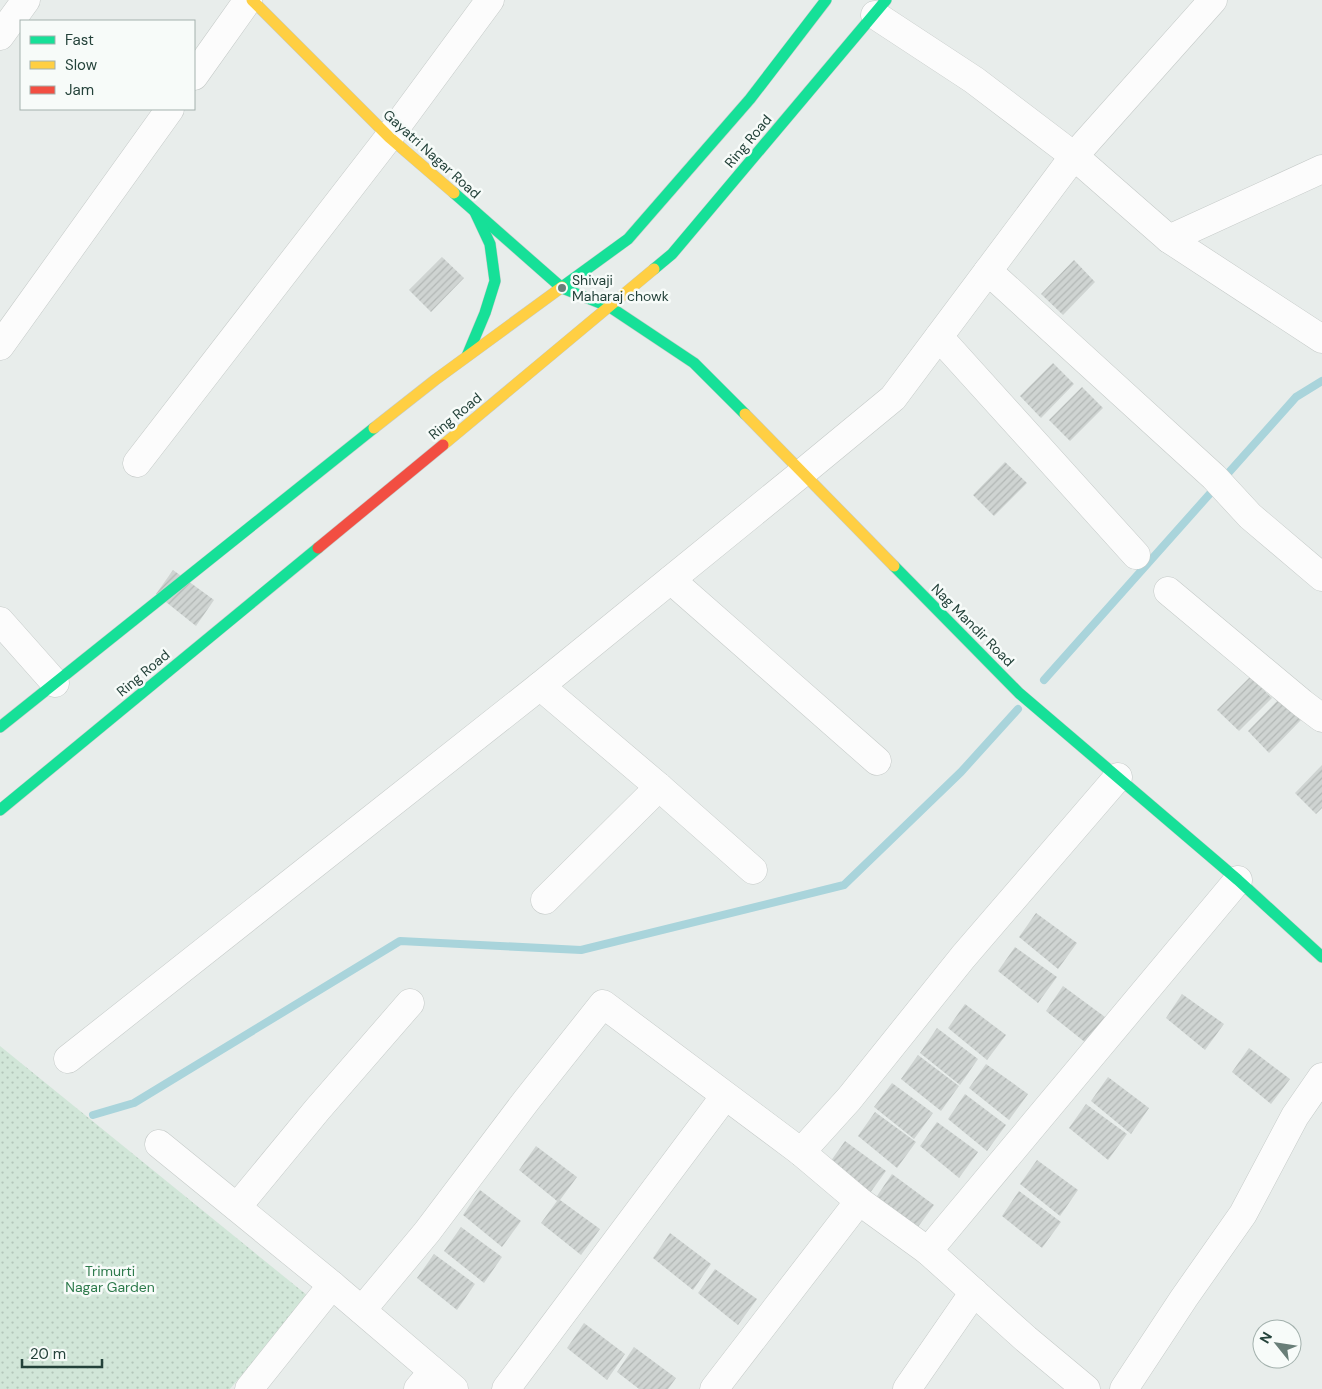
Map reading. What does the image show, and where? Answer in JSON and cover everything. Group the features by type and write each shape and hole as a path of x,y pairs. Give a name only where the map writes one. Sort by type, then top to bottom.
{"main road":[{"name":"Gayatri Nagar Road","path":"250,0 389,137 562,288 610,307"},
{"name":"Ring Road","path":"0,728 467,356 628,239 750,99 826,0"},
{"name":"Ring Road","path":"0,810 672,254 880,7"},
{"path":"467,356 485,312 494,281 490,244 475,212"},
{"name":"Nag Mandir Road","path":"610,307 694,363 1019,693 1238,880 1322,957"}],"street":[{"path":"0,36 26,0"},
{"path":"195,75 250,0"},
{"path":"137,463 389,137 490,0"},
{"path":"68,1059 540,686 893,398 1074,156 1213,0"},
{"path":"880,7 1074,156 1169,239 1322,339"},
{"path":"0,346 169,110"},
{"path":"1169,239 1322,169"},
{"path":"988,271 1214,477 1250,516 1322,577"},
{"path":"939,337 1136,555"},
{"path":"671,580 877,761"},
{"path":"1168,591 1322,718"},
{"path":"0,621 55,683"},
{"path":"540,686 659,786 753,870"},
{"path":"801,1152 849,1099 963,957 1118,777"},
{"path":"545,900 659,786"},
{"path":"928,1252 1238,880"},
{"path":"237,1207 317,1110 410,1003"},
{"path":"362,1310 427,1232 526,1101 603,1004 801,1152 859,1201 928,1252 1086,1389"},
{"path":"1124,1389 1184,1298 1243,1214 1295,1116 1322,1077"},
{"path":"506,1389 725,1096"},
{"path":"159,1144 362,1310 426,1380 454,1389"},
{"path":"714,1389 859,1201"},
{"path":"249,1389 332,1285"},
{"path":"907,1389 974,1292"}],"green space":[{"name":"Trimurti Nagar Garden","path":"0,1046 308,1296 230,1389 0,1389"}],"building":[{"path":"442,257 464,278 431,312 409,290"},
{"path":"1074,260 1095,282 1063,315 1041,294"},
{"path":"1053,363 1074,384 1041,418 1020,396"},
{"path":"1082,387 1103,408 1070,441 1049,420"},
{"path":"1005,462 1027,483 994,516 973,495"},
{"path":"173,570 214,600 196,626 156,594"},
{"path":"1250,677 1272,698 1239,731 1217,710"},
{"path":"1280,698 1302,719 1269,753 1248,731"},
{"path":"1322,765 1322,808 1316,814 1295,793"},
{"path":"1036,913 1077,943 1058,969 1019,937"},
{"path":"1015,947 1057,977 1038,1003 998,971"},
{"path":"1063,986 1105,1017 1086,1043 1046,1011"},
{"path":"1182,994 1224,1024 1205,1050 1166,1018"},
{"path":"965,1004 1006,1035 987,1060 948,1028"},
{"path":"937,1028 978,1059 960,1085 920,1053"},
{"path":"1249,1048 1290,1079 1271,1104 1232,1072"},
{"path":"918,1055 959,1086 941,1111 901,1079"},
{"path":"986,1064 1028,1094 1009,1120 969,1088"},
{"path":"1108,1077 1149,1108 1131,1134 1091,1101"},
{"path":"892,1083 933,1113 914,1139 874,1107"},
{"path":"965,1094 1006,1125 987,1151 948,1119"},
{"path":"1086,1104 1127,1134 1108,1160 1069,1128"},
{"path":"875,1112 916,1142 897,1168 858,1136"},
{"path":"937,1122 978,1152 959,1178 920,1146"},
{"path":"845,1141 886,1171 867,1197 828,1165"},
{"path":"536,1146 577,1177 560,1200 600,1229 581,1255 541,1223 557,1201 519,1170"},
{"path":"1037,1160 1078,1190 1060,1216 1020,1184"},
{"path":"892,1174 934,1205 915,1231 875,1199"},
{"path":"480,1190 521,1221 502,1247 463,1215"},
{"path":"1019,1191 1061,1222 1042,1248 1002,1216"},
{"path":"461,1227 502,1257 484,1283 444,1251"},
{"path":"670,1233 711,1264 693,1290 653,1258"},
{"path":"434,1254 475,1284 457,1310 417,1278"},
{"path":"715,1269 757,1299 738,1325 698,1293"},
{"path":"584,1323 625,1354 607,1380 567,1348"},
{"path":"634,1347 676,1378 668,1389 639,1389 617,1372"}],"waterway":[{"path":"1044,680 1296,397 1322,381"},
{"path":"93,1115 134,1103 400,941 581,950 844,885 961,772 1018,709"}],"traffic: fast":[{"path":"562,287 628,239 750,99 826,0"},
{"path":"654,269 672,254 886,0"},
{"path":"454,193 562,288 610,307 694,363 745,414"},
{"path":"467,356 485,313 495,281 490,244 475,212"},
{"path":"0,727 374,428"},
{"path":"0,810 318,548"},
{"path":"894,566 1019,693 1238,880 1322,957"}],"traffic: slow":[{"path":"252,0 389,137 454,193"},
{"path":"443,445 654,269"},
{"path":"374,428 435,380 562,287"},
{"path":"745,414 894,566"}],"traffic: jam":[{"path":"318,548 443,445"}],"place":[{"name":"Shivaji Maharaj chowk","path":"562,288"}]}
